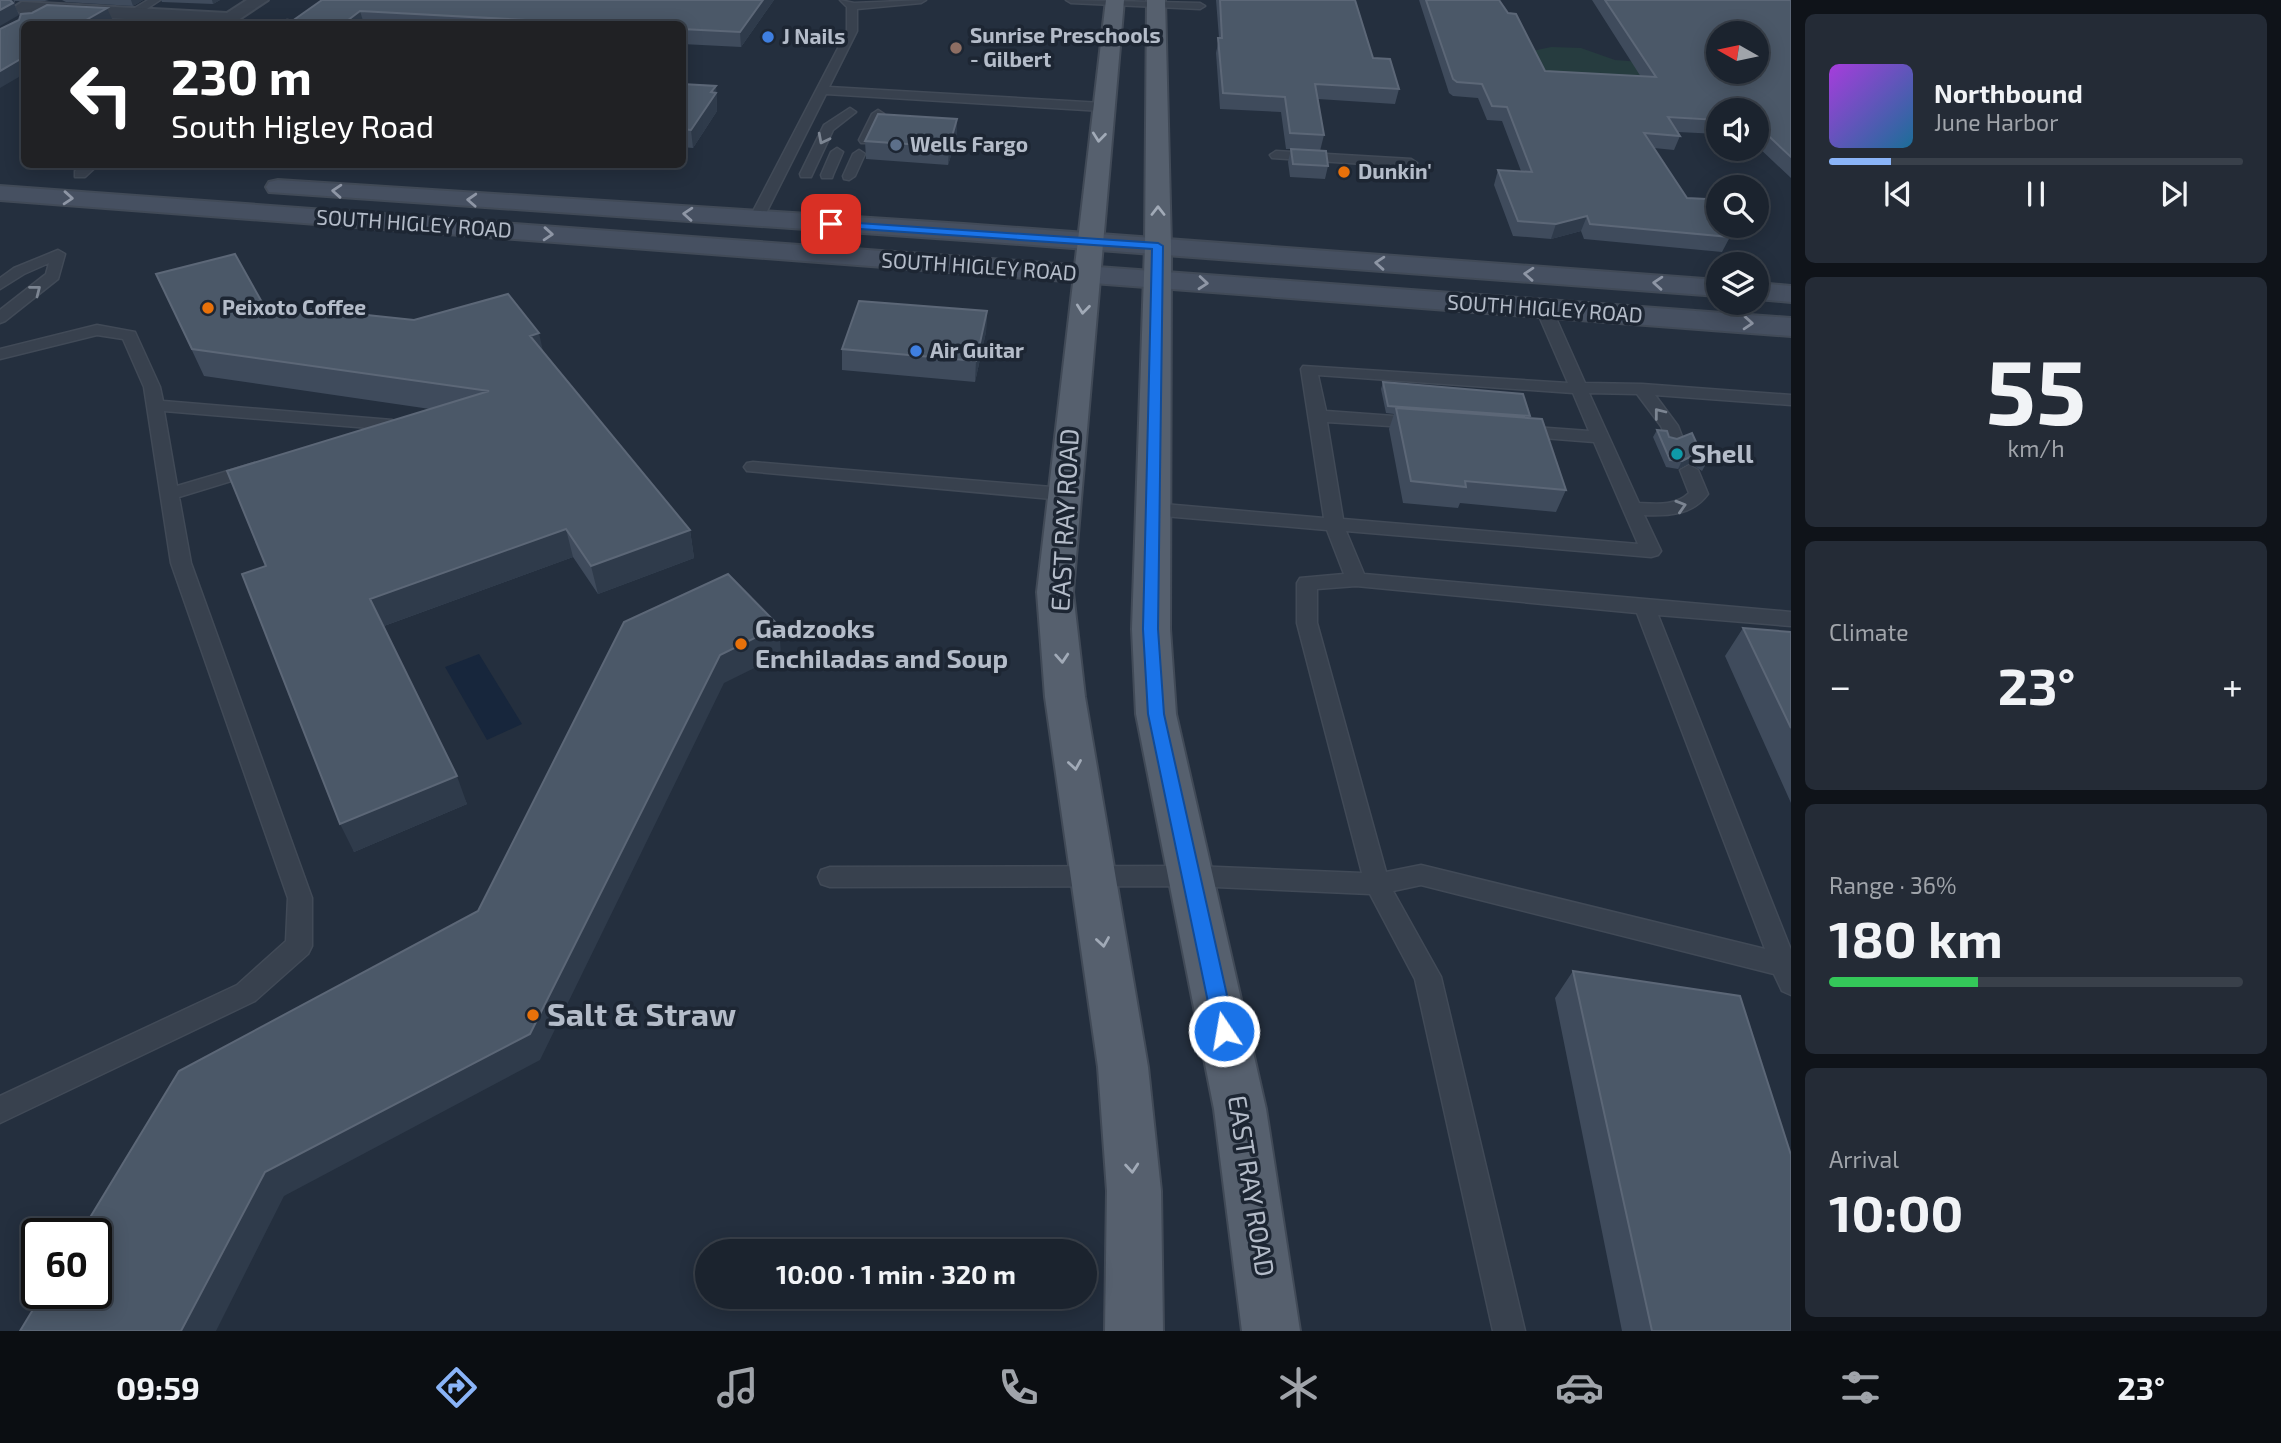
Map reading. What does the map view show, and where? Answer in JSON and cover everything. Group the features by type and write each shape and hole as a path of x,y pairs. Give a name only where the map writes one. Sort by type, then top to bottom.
{"main road":[{"name":"EAST RAY ROAD","path":"1114,1 1055,592 1065,698 1123,1067 1134,1191 1134,1331"},
{"name":"EAST RAY ROAD","path":"1156,2 1157,263 1151,629 1156,714 1193,876 1240,1109 1271,1331"},
{"path":"53,172 86,169 118,176"},
{"name":"SOUTH HIGLEY ROAD","path":"261,186 1089,241 1157,263 1544,309 1791,327"},
{"name":"SOUTH HIGLEY ROAD","path":"0,193 1086,274 1157,263 1706,287"},
{"path":"382,222 406,196"},
{"path":"1769,292 1791,294"}],"street":[{"path":"6,25 43,4 132,14 231,19 259,0"},
{"path":"6,25 43,4"}],"lane":[{"path":"132,14 155,0"},
{"path":"756,219 852,31 848,3 921,0"},
{"path":"1071,0 1200,6"},
{"path":"822,90 1102,107"},
{"path":"862,113 856,136 862,113"},
{"path":"806,174 828,128 862,113"},
{"path":"838,176 848,153 838,176"},
{"path":"1276,155 1410,163"},
{"path":"0,285 19,271 58,254 53,276 2,315"},
{"path":"1152,509 1651,551 1544,309"},
{"path":"0,354 97,330 129,334 149,377 181,563 195,610 231,699 300,898 299,946 246,993 0,1110"},
{"path":"1356,580 1335,526 1309,369 1358,395 1395,398 1461,388 1496,391 1601,437"},
{"path":"1505,427 1541,410 1579,386 1791,400"},
{"path":"1642,389 1669,426 1674,439"},
{"path":"1318,415 1358,395 1395,398 1435,425 1426,393"},
{"path":"155,405 391,425 353,437"},
{"path":"171,494 275,462"},
{"path":"753,467 1063,494"},
{"path":"1632,509 1673,509 1690,505 1699,494 1689,470"},
{"path":"1509,1331 1428,977 1377,884 1307,623 1307,583 1356,580 1791,619"},
{"path":"1644,607 1787,974"},
{"path":"830,877 1193,876 1377,884 1421,875 1787,974"}],"green space":[{"path":"1551,47 1581,48 1615,60 1669,64 1659,81 1543,73 1528,52"}],"water":[{"path":"479,654 522,724 487,740 445,667"}],"building":[{"path":"0,0 10,0 13,3 0,10"},
{"path":"322,0 763,0 740,32 686,29 686,21 545,21 360,11 347,21 292,21"},
{"path":"1220,0 1355,0 1373,58 1390,59 1399,89 1315,84 1324,135 1290,133 1285,97 1223,93 1218,38 1222,38"},
{"path":"1426,0 1499,0 1508,13 1516,14 1545,71 1656,77 1605,0 1791,0 1791,157 1769,136 1769,98 1706,98 1706,119 1668,117 1680,136 1644,133 1687,198 1706,199 1706,235 1590,224 1587,216 1556,224 1518,221 1498,170 1532,172 1507,107 1492,106 1482,84 1457,82 1453,79"},
{"path":"47,5 107,8 84,21 21,21 21,59 0,71 0,29 19,20 21,14 32,13"},
{"path":"686,84 716,86 711,92 716,93 691,130 686,129"},
{"path":"878,114 957,119 949,147 865,141"},
{"path":"1291,149 1326,151 1328,166 1293,164"},
{"path":"235,254 263,304 414,320 508,294 539,333 530,336 690,530 591,566 566,529 370,599 457,776 340,824 242,574 266,566 227,471 489,391 192,349 156,274"},
{"path":"859,301 987,311 976,361 842,349"},
{"path":"1383,382 1523,394 1530,416 1388,406"},
{"path":"1396,408 1542,419 1566,490 1465,481 1466,487 1411,481"},
{"path":"1657,430 1667,431 1669,437 1677,439 1692,433 1706,464 1694,455 1682,461 1670,460"},
{"path":"728,574 779,626 720,655 530,1034 265,1172 181,1331 20,1331 33,1309 112,1309 112,1218 90,1218 179,1071 478,911 624,622"},
{"path":"1743,628 1791,632 1791,728"},
{"path":"1573,971 1740,996 1791,1155 1791,1331 1652,1331"}],"place":[{"name":"J Nails","path":"768,37"},
{"name":"Sunrise Preschools - Gilbert","path":"956,48"},
{"name":"Wells Fargo","path":"896,145"},
{"name":"Dunkin'","path":"1344,172"},
{"name":"Peixoto Coffee","path":"208,308"},
{"name":"Air Guitar","path":"916,351"},
{"name":"Shell","path":"1677,454"},
{"name":"Gadzooks Enchiladas and Soup","path":"741,644"},
{"name":"Salt & Straw","path":"533,1015"}],"route":[{"path":"831,224 1158,246 1151,629 1156,714 1193,876 1224,1031"}]}
